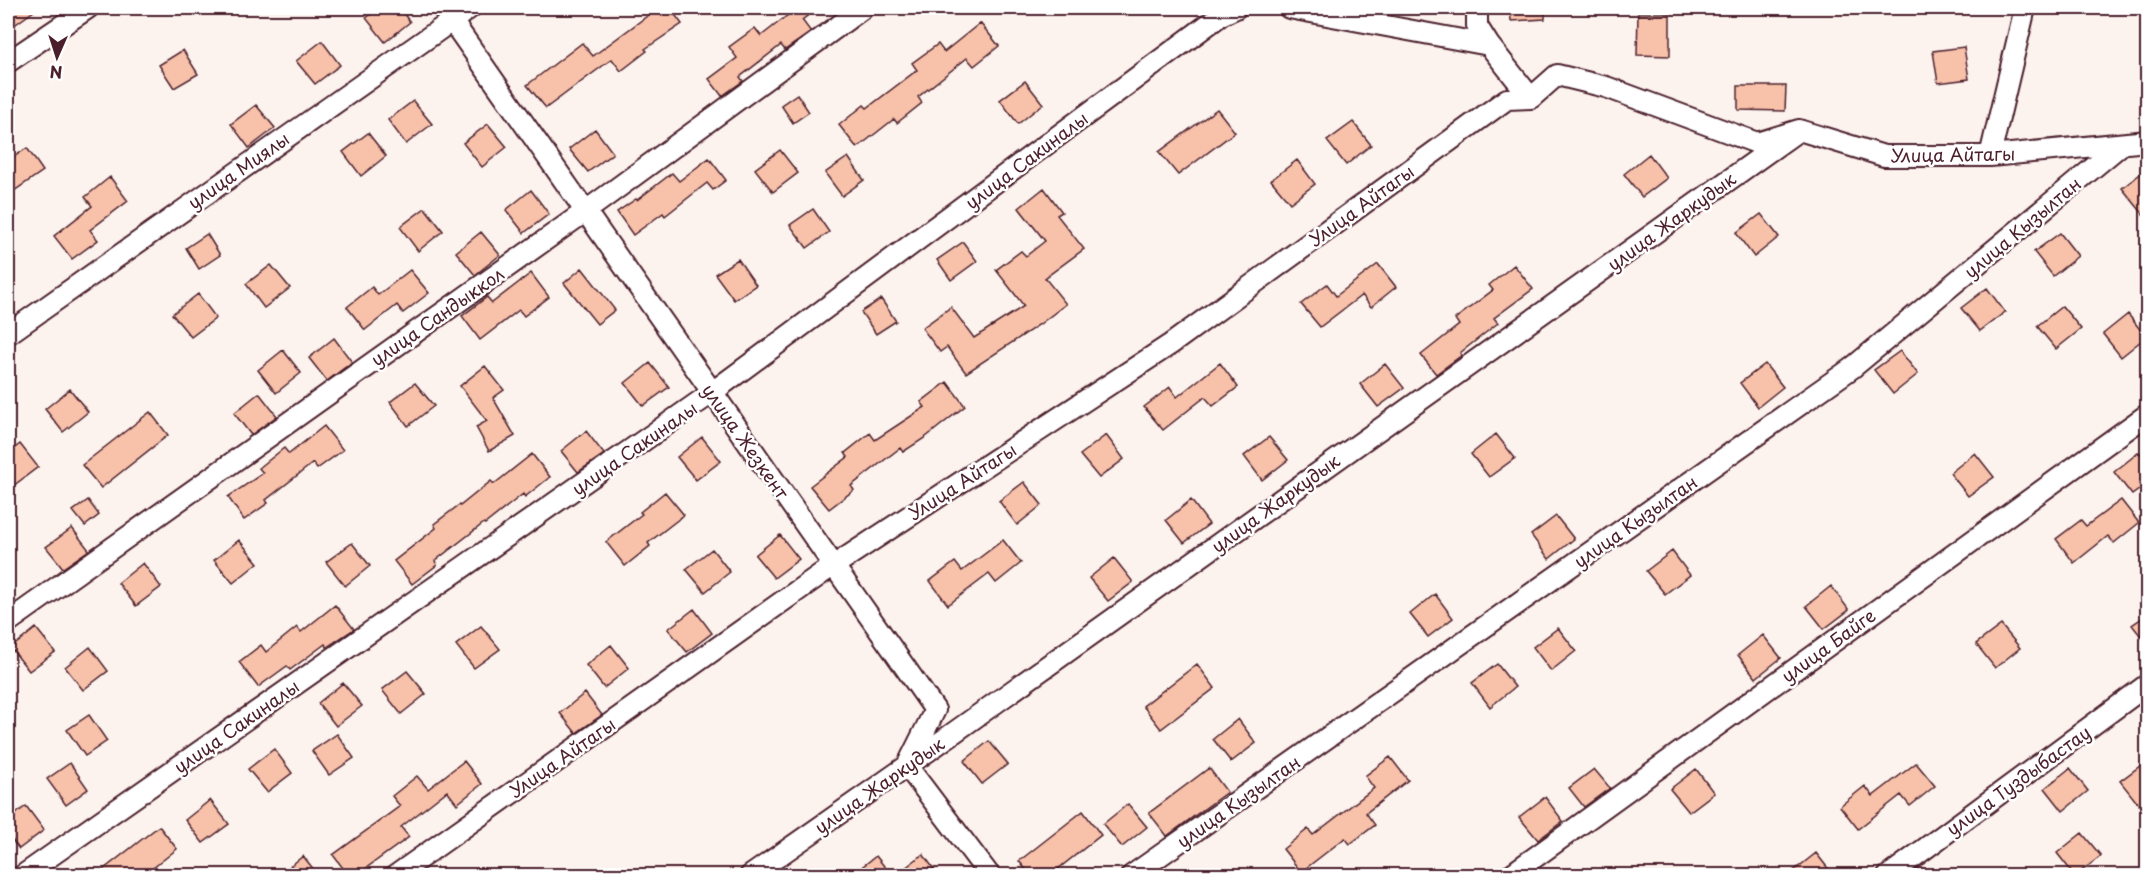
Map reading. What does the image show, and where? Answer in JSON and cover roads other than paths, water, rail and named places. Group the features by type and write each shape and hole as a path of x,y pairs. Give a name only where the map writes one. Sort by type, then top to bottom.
{"street":[{"path":"8,62 88,8"},
{"name":"улица Миялы","path":"8,334 447,13 470,8"},
{"name":"улица Сандыккол","path":"8,622 586,211 863,8"},
{"name":"улица Сакиналы","path":"22,876 712,392 1221,15 1236,8"},
{"path":"1289,8 1489,45"},
{"path":"1477,8 1477,26 1489,45 1531,98 1557,75 1606,87 1757,143 1799,130"},
{"path":"1990,156 2025,8"},
{"name":"улица Жезкент","path":"447,13 935,710 907,766"},
{"name":"Улица Айтагы","path":"395,876 834,566 1171,344 1507,99 1531,98"},
{"name":"Улица Айтагы","path":"1799,130 1884,156 1990,156 2148,141"},
{"name":"улица Жаркудык","path":"750,876 1799,130"},
{"name":"улица Кызылтан","path":"1131,876 1852,368 2122,144"},
{"name":"улица Байге","path":"1509,876 2148,414"},
{"name":"улица Туздыбастау","path":"1888,876 2148,684"},
{"path":"907,766 990,876"}]}
